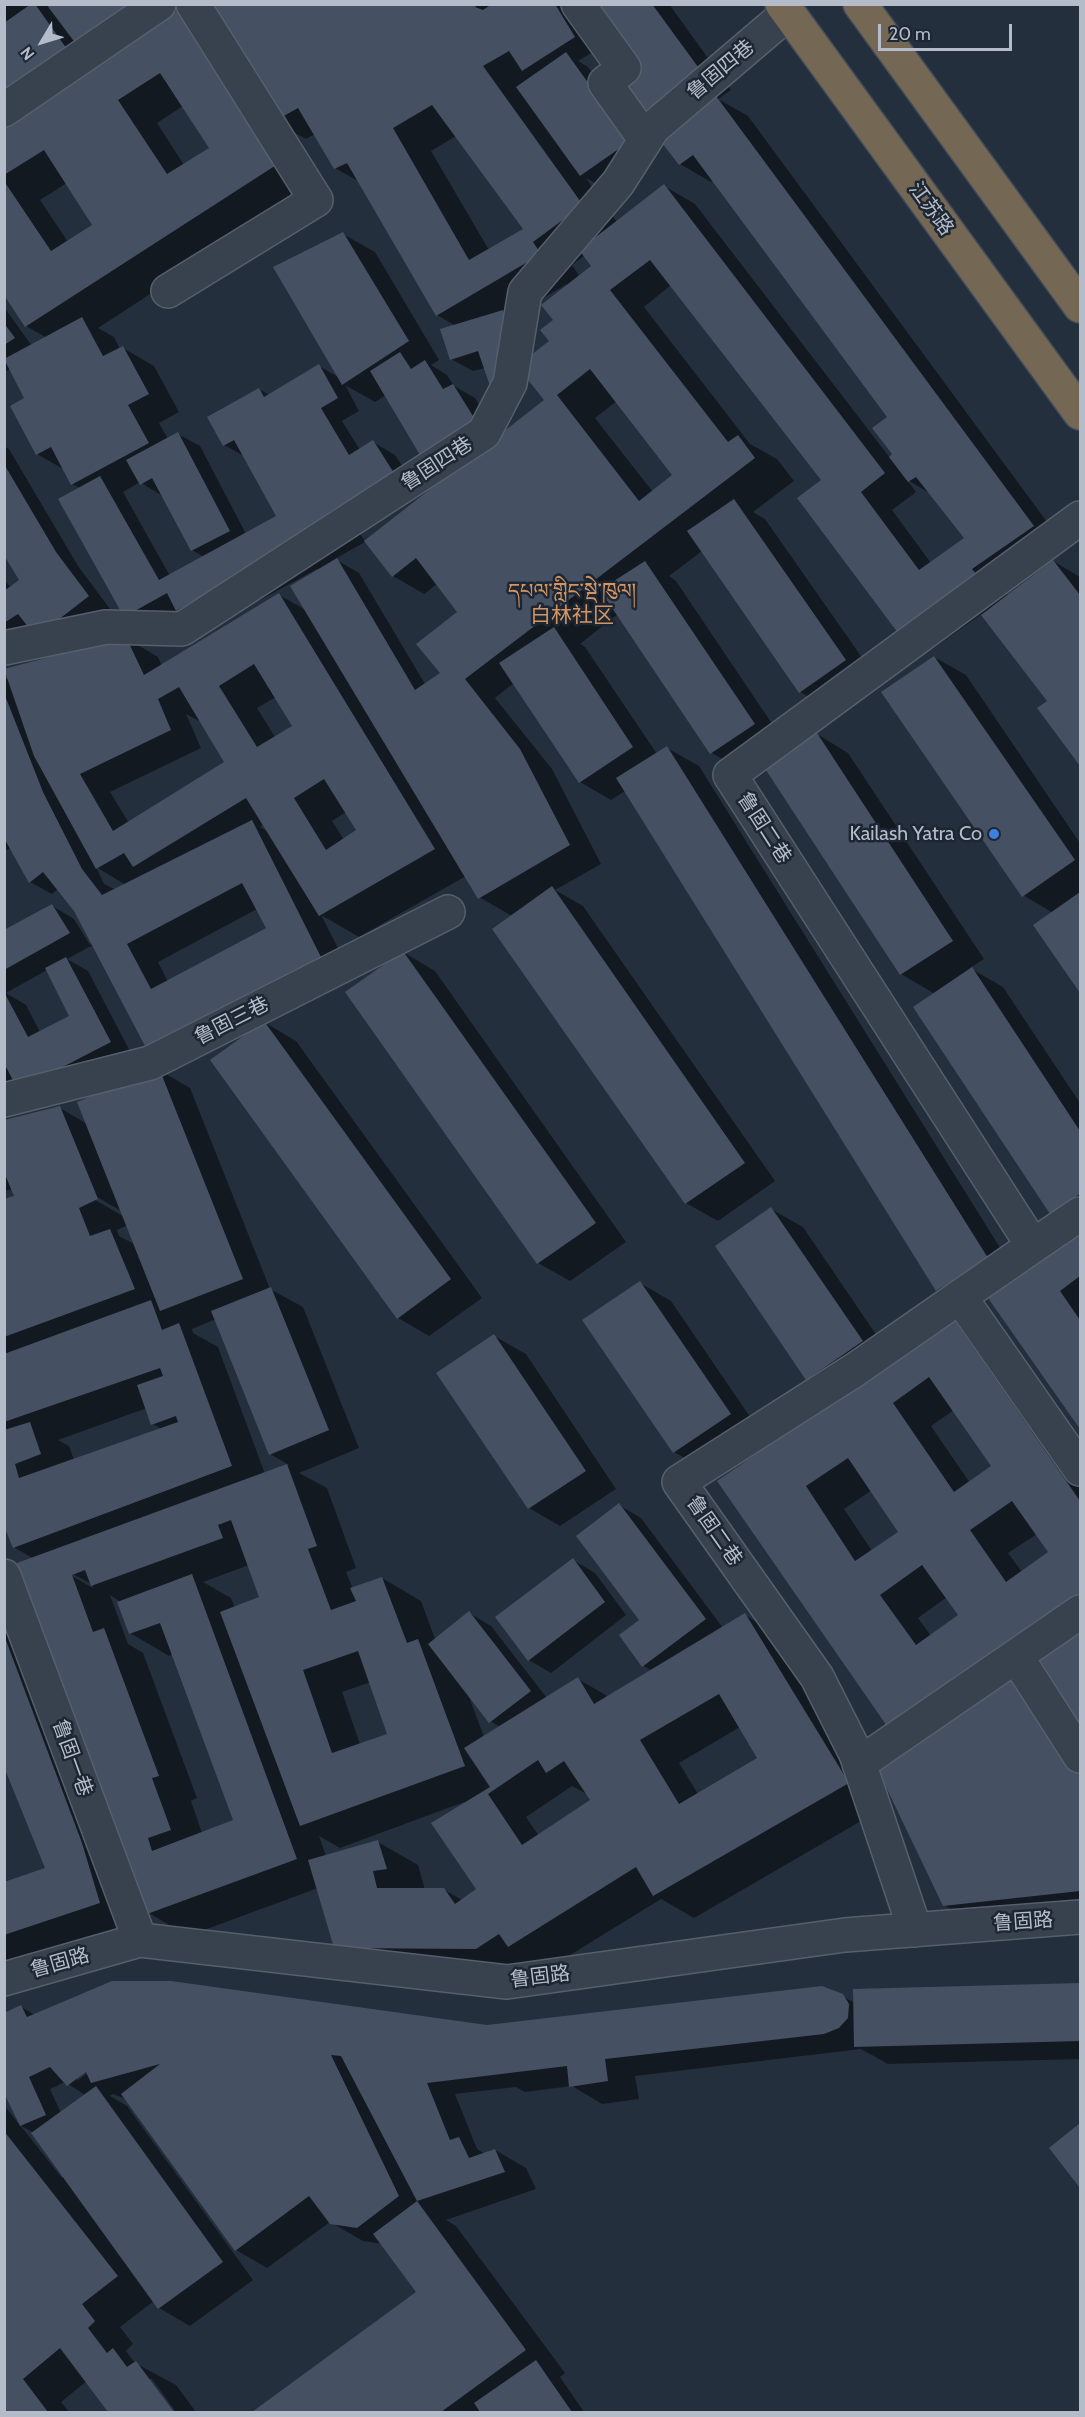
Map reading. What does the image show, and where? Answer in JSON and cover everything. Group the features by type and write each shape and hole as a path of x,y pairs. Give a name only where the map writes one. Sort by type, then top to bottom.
{"highway":[{"path":"860,4 1080,306"},
{"name":"江苏路","path":"785,9 1080,413"}],"street":[{"path":"4,110 159,4"},
{"path":"168,291 315,200 193,4"},
{"path":"578,4 624,68 605,83 645,139"},
{"name":"鲁固四巷","path":"4,648 106,627 182,629 484,433 510,383 525,292 618,183 652,128 785,9"},
{"name":"鲁固二巷","path":"1033,1246 730,775 1080,518"},
{"name":"鲁固三巷","path":"4,1100 150,1063 448,912"},
{"name":"鲁固二巷","path":"915,1930 859,1764 817,1677 679,1482 856,1369 967,1307 1033,1246 1080,1214"},
{"path":"967,1307 1080,1468"},
{"name":"鲁固一巷","path":"4,1576 140,1940"},
{"path":"859,1764 1080,1612"},
{"path":"1016,1656 1080,1756"},
{"name":"鲁固路","path":"4,1979 140,1940 507,1982 845,1935 1080,1917"}],"building":[{"path":"31,4 35,4 69,52 4,98 4,23"},
{"path":"46,4 129,4 76,44"},
{"path":"205,4 478,4 475,7 483,10 492,4 555,4 575,37 522,71 509,51 483,66 583,205 533,242 541,254 436,316 347,163 334,169 298,108 273,122","holes":["432,105 523,229 469,260 393,128"]},
{"path":"585,4 652,4 701,71 642,113 623,88 638,77"},
{"path":"184,6 284,160 25,327 4,295 4,181 51,251 92,225 44,150 4,175 4,122","holes":["160,73 209,148 167,174 118,100"]},
{"path":"566,52 630,141 580,176 516,87"},
{"path":"716,96 1034,526 972,569 978,576 898,633 797,498 821,480 650,260 610,290 728,442 738,435 755,458 465,679 520,749 570,845 478,899 290,586 337,558 415,690 440,673 416,644 457,612 416,558 392,577 364,541 544,400 517,366 549,341 540,330 553,320 541,305 591,266 579,250 664,184 885,473 861,492 919,570 964,538 916,477 908,482 889,457 892,454 872,428 887,417 693,155 679,165 659,139","holes":["590,369 672,475 639,501 557,395"]},
{"path":"343,232 409,341 342,385 273,267"},
{"path":"503,310 511,329 490,386 478,351 450,360 440,329"},
{"path":"82,317 103,356 123,346 149,394 128,405 149,443 71,485 51,447 36,455 10,406 24,398 4,359"},
{"path":"4,323 15,338 4,345"},
{"path":"400,352 411,369 425,360 443,389 453,384 476,421 420,455 370,371"},
{"path":"319,364 338,398 321,408 349,455 373,440 394,473 328,513 334,524 176,611 167,593 124,617 58,499 100,476 159,580 276,516 234,440 223,446 207,417 259,388 264,397"},
{"path":"178,432 230,531 191,551 152,478 140,485 126,460"},
{"path":"4,464 56,552 89,596 36,637 18,614 4,623 4,591 19,580 4,555"},
{"path":"734,499 846,660 799,693 687,531"},
{"path":"1053,560 1080,595 1080,766 1037,708 1047,701 981,615"},
{"path":"645,561 755,724 710,754 600,590"},
{"path":"279,593 435,849 319,916 246,798 133,867 124,853 96,869 34,756 4,669 126,637 144,675","holes":["254,664 292,726 257,747 219,686","179,687 224,762 113,831 80,774 171,730 158,699","324,779 356,830 326,850 294,798"]},
{"path":"554,627 633,747 579,783 499,663"},
{"path":"934,656 1075,860 1022,897 881,692"},
{"path":"4,693 43,792 82,869 102,895 252,820 321,957 145,1046 74,911 43,872 29,883 4,838","holes":["242,883 266,928 151,989 127,944"]},
{"path":"817,733 953,941 900,975 764,767"},
{"path":"667,746 988,1258 936,1291 616,778"},
{"path":"552,886 745,1163 685,1204 492,929"},
{"path":"1080,892 1080,993 1033,925"},
{"path":"52,904 70,933 4,970 4,930"},
{"path":"403,951 596,1223 537,1264 345,992"},
{"path":"66,957 111,1042 18,1090 4,1063 4,992 28,1037 69,1016 45,968"},
{"path":"972,967 1080,1131 1080,1194 1050,1214 913,1007"},
{"path":"264,1021 451,1279 397,1319 210,1060"},
{"path":"159,1068 243,1279 160,1311 77,1102"},
{"path":"60,1106 98,1199 79,1208 90,1236 110,1229 135,1289 4,1337 4,1199 14,1196 4,1172 4,1120"},
{"path":"771,1207 863,1341 806,1380 715,1246"},
{"path":"1080,1233 1080,1276 1060,1291 1080,1320 1080,1429 988,1298"},
{"path":"640,1281 731,1414 673,1453 582,1320"},
{"path":"271,1287 329,1430 269,1455 211,1311"},
{"path":"151,1300 162,1330 179,1323 232,1466 13,1548 4,1526 4,1430 30,1422 41,1454 15,1464 19,1478 178,1422 176,1416 151,1425 137,1385 163,1376 160,1368 4,1422 4,1354"},
{"path":"953,1318 1080,1501 1080,1596 889,1729 717,1481","holes":["929,1377 991,1466 954,1492 893,1403","848,1458 898,1532 855,1561 806,1486","1012,1501 1048,1552 1006,1582 970,1530","922,1565 958,1615 916,1645 880,1595"]},
{"path":"494,1334 586,1471 528,1509 436,1373"},
{"path":"287,1464 317,1546 308,1549 331,1610 356,1601 350,1588 382,1577 407,1643 418,1639 465,1766 300,1826 220,1612 259,1597 231,1520 218,1525 223,1538 91,1586 85,1570 72,1575 93,1632 104,1628 159,1776 152,1778 171,1830 148,1838 152,1851 233,1820 160,1623 129,1634 117,1602 192,1574 297,1859 147,1914 17,1563","holes":["358,1651 387,1734 332,1753 303,1670"]},
{"path":"619,1503 706,1619 642,1667 619,1635 639,1620 576,1536"},
{"path":"573,1558 605,1602 528,1661 495,1617"},
{"path":"469,1611 531,1691 489,1723 428,1644"},
{"path":"745,1613 849,1783 653,1896 636,1867 508,1947 499,1934 476,1949 334,1948 308,1860 378,1840 387,1869 373,1871 377,1888 444,1888 455,1904 476,1889 431,1823 490,1787 464,1748 578,1677 594,1704","holes":["719,1694 757,1758 679,1804 640,1740","538,1760 546,1773 564,1761 590,1800 522,1845 488,1794"]},
{"path":"1080,1631 1080,1730 1034,1663"},
{"path":"4,1635 82,1843 100,1903 4,1935 4,1882 45,1868 4,1767"},
{"path":"1018,1675 1080,1774 1080,1891 943,1906 876,1766"},
{"path":"112,1981 171,1981 487,2025 822,1986 843,1994 849,2004 848,2018 839,2028 824,2034 605,2059 608,2081 569,2087 567,2066 427,2083 450,2140 459,2137 469,2158 495,2149 505,2172 417,2201 341,2056 331,2055 399,2196 357,2228 330,2224 309,2196 235,2251 121,2094 160,2064 91,2083 86,2072 67,2086 50,2067 29,2077 46,2115 20,2126 4,2093 4,2013 21,2005 27,2017"},
{"path":"1080,1983 1080,2041 854,2047 853,1989"},
{"path":"96,2086 223,2262 158,2309 31,2133"},
{"path":"1080,2123 1080,2188 1049,2148"},
{"path":"4,2131 118,2276 82,2304 95,2321 88,2328 107,2353 113,2348 127,2367 136,2361 174,2412 108,2412 60,2348 23,2379 48,2412 4,2412"},
{"path":"417,2201 526,2350 441,2412 252,2412 416,2292 373,2234"},
{"path":"536,2360 572,2412 480,2412 474,2403"}],"place":[{"name":"Kailash Yatra Co","path":"994,834"}],"district":[{"name":"དཔལ་གླིང་སྡེ་ཁུལ། 白林社区","path":"572,604"}]}
